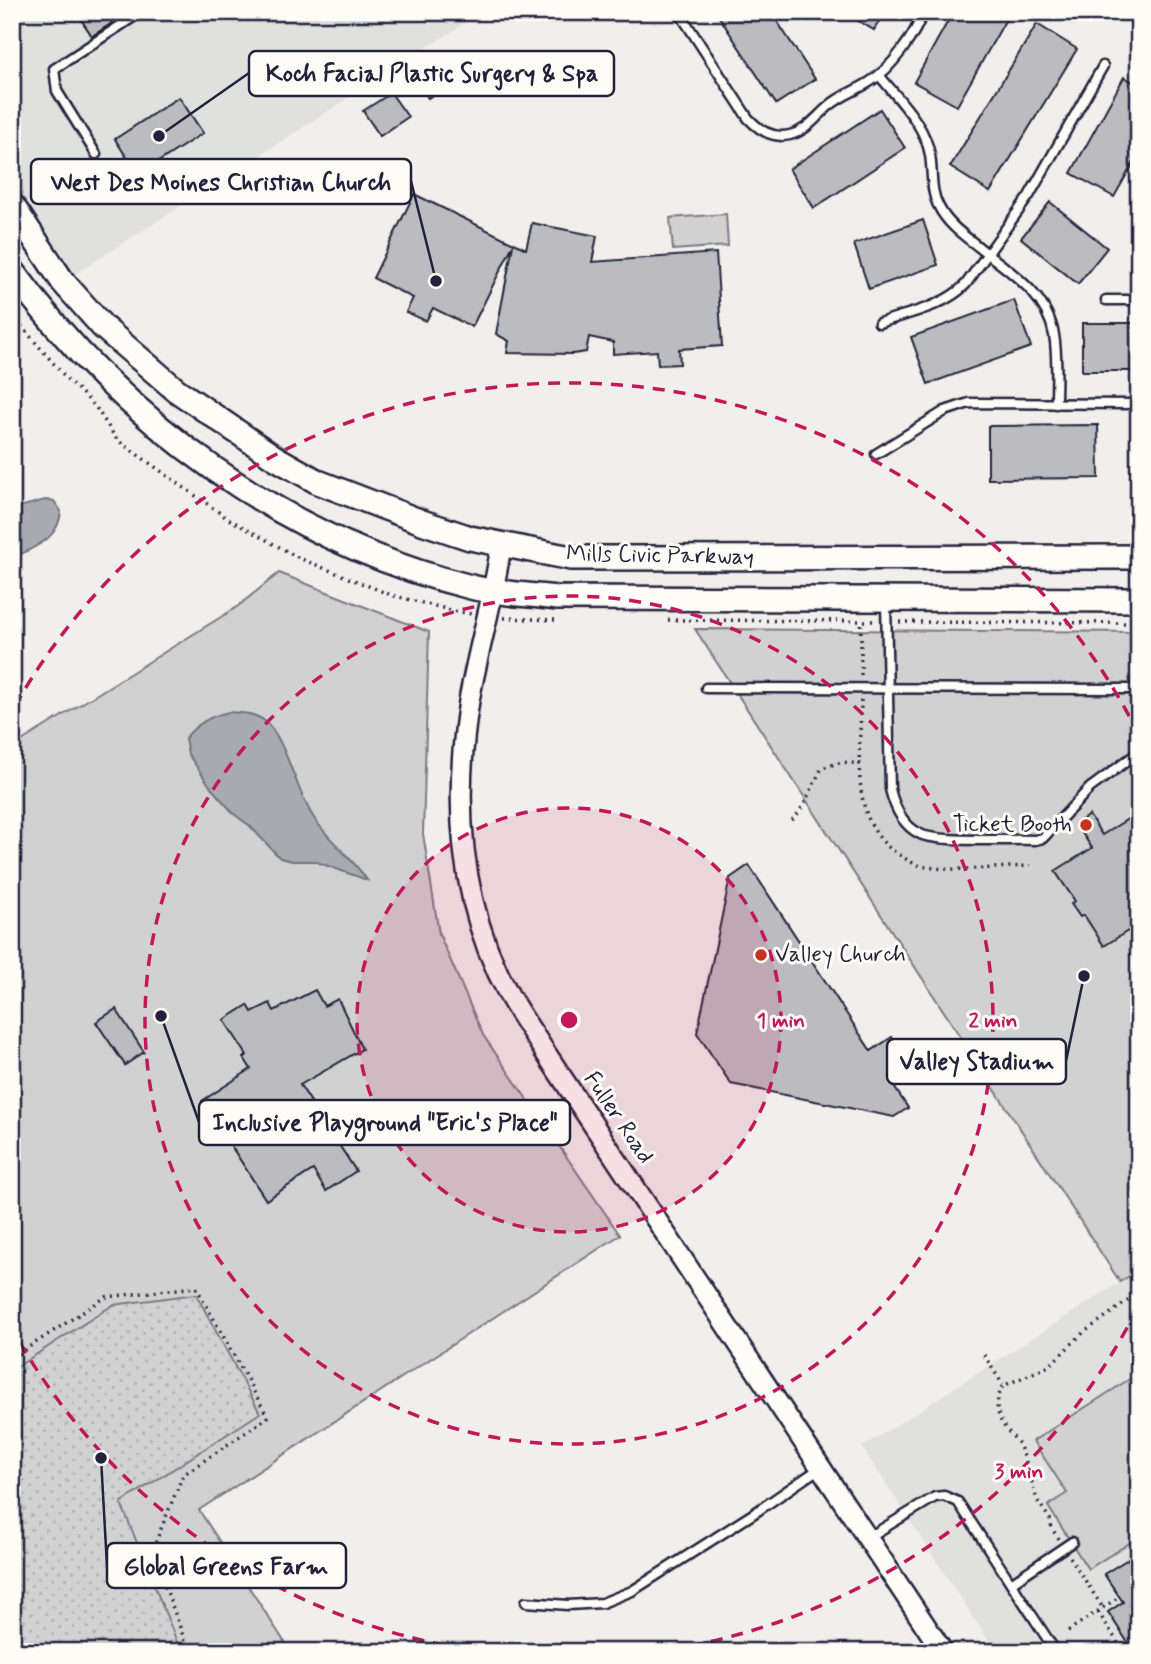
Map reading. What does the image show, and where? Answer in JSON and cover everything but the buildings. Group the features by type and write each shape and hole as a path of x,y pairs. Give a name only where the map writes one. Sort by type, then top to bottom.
{"main road":[{"name":"Mills Civic Parkway","path":"12,205 63,282 103,327 176,390 232,430 318,482 422,523 470,538 571,558 1139,557"},
{"name":"Mills Civic Parkway","path":"12,270 69,341 101,374 152,422 198,457 299,520 356,547 469,587 557,598 887,610 1139,600"}],"street":[{"name":"Fuller Road","path":"502,545 495,591 469,701 460,790 462,843 474,907 490,955 509,994 543,1049 943,1652"}],"lane":[{"path":"96,154 57,91 54,69 141,12"},
{"path":"679,12 748,118 767,134 779,136 792,135 805,129 831,104 879,75 908,41 923,12"},
{"path":"879,323 956,294 1029,196 1103,66"},
{"path":"879,75 925,137 930,154 932,189 947,220 1027,285 1049,317 1056,352 1056,404"},
{"path":"1107,300 1139,300"},
{"path":"876,454 945,411 969,403 1139,404"},
{"path":"887,610 890,789 905,821 918,833 928,837 1043,838 1078,799 1139,752"},
{"path":"706,688 1139,689"},
{"path":"526,1602 568,1605 602,1603 632,1591 821,1467"},
{"path":"869,1538 935,1497 944,1496 958,1502 1056,1652"},
{"path":"1011,1583 1068,1545"}],"path":[{"path":"656,620 887,610 1139,623"},
{"path":"513,619 561,620"},
{"path":"792,820 799,814 822,768 842,762 861,764"},
{"path":"12,1357 106,1297 196,1287 268,1417 183,1475 152,1551 189,1652"},
{"path":"1103,1608 1068,1545 1052,1528 1050,1519 1037,1500 1025,1459 1018,1444 1002,1424 997,1410 998,1397 1003,1386 1049,1366 1083,1333 1139,1293"},
{"path":"984,1355 1003,1386"},
{"path":"1068,1631 1119,1598"},
{"path":"1098,1612 1124,1652"}],"shaded area":[{"path":"12,12 482,12 63,282 12,205"},
{"path":"726,214 728,246 673,250 670,218"},
{"path":"45,500 54,501 61,511 56,529 37,546 12,559 12,509"},
{"path":"279,573 429,632 423,834 439,934 483,1035 620,1235 199,1510 291,1652 12,1652 12,747 237,607"},
{"path":"695,629 1139,632 1139,1270 1120,1282"},
{"path":"229,712 256,716 269,725 282,745 314,818 367,880 314,861 280,858 212,789 188,754 185,738 205,721"},
{"path":"1139,1270 1139,1652 996,1652 862,1447"},
{"path":"196,1294 260,1413 121,1503 181,1652 12,1652 12,1370 113,1305"},
{"path":"1139,1373 1139,1537 1088,1569 1048,1506 1067,1493 1033,1441"}],"place":[{"name":"Koch Facial Plastic Surgery & Spa","path":"159,136"},
{"name":"West Des Moines Christian Church","path":"436,281"},
{"name":"Ticket Booth","path":"1086,825"},
{"name":"Valley Church","path":"761,955"},
{"name":"Valley Stadium","path":"1084,976"},
{"name":"Inclusive Playground \"Eric's Place\"","path":"161,1016"},
{"name":"Global Greens Farm","path":"101,1458"}]}
